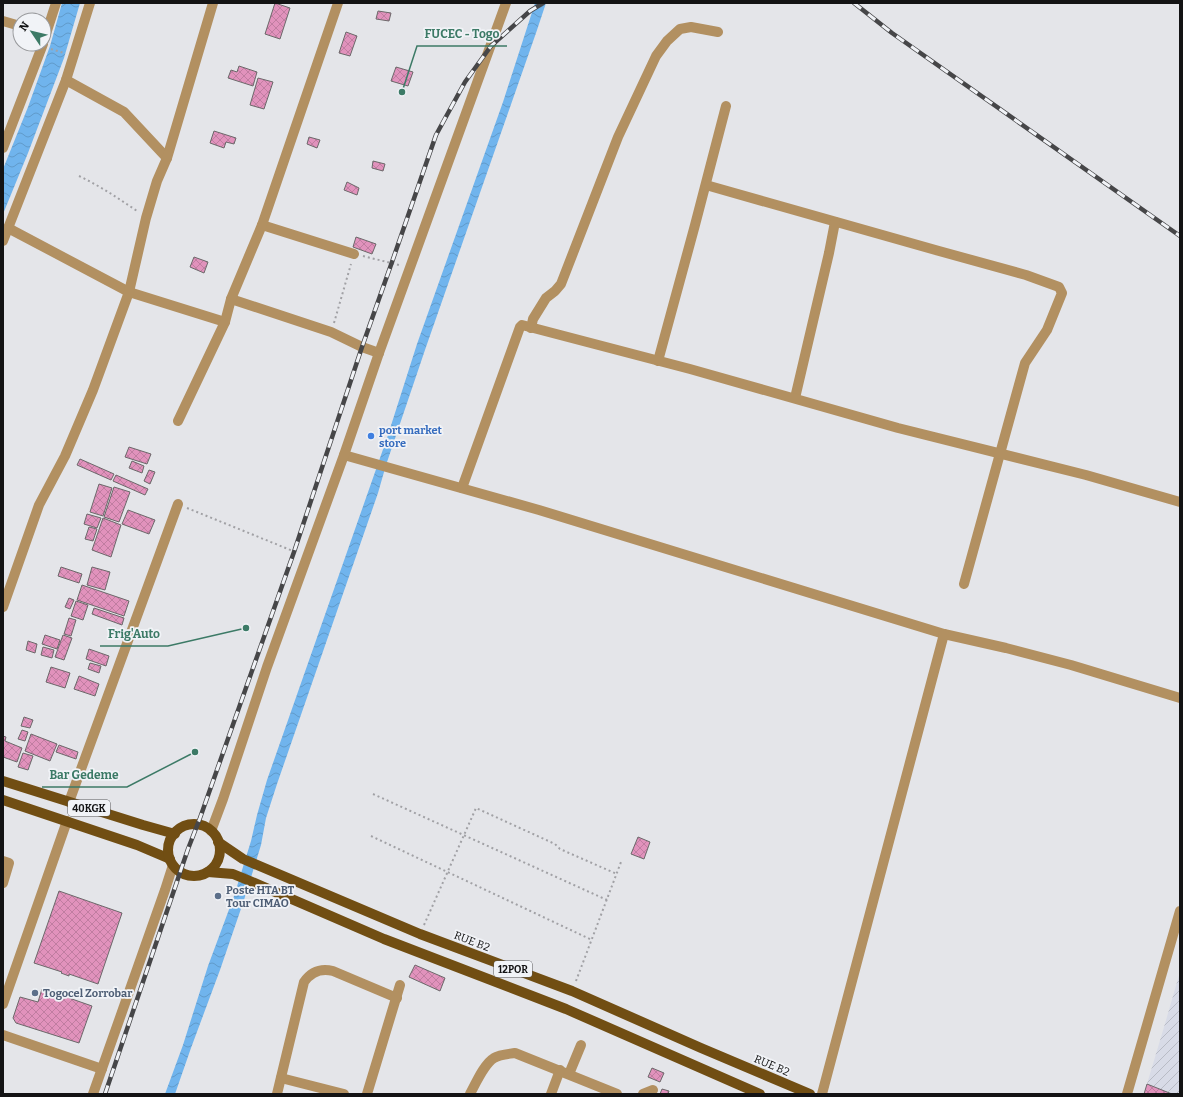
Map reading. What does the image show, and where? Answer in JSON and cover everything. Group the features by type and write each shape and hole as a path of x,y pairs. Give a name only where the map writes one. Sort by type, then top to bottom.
{"main road":[{"name":"40KGK","path":"3,781 174,834"},
{"name":"40KGK","path":"3,800 138,845 171,862 180,872 189,876 196,876 208,872"},
{"path":"171,862 169,846 174,834 186,826 199,825 211,831 218,842 219,855 217,862 208,872"},
{"name":"RUE B2","path":"218,842 243,860 420,934 572,991 810,1094"},
{"name":"12POR","path":"208,872 233,874 391,942 566,1009 760,1094"}],"street":[{"path":"52,15 56,3"},
{"path":"3,241 66,80 90,3"},
{"path":"3,607 39,505 65,456 93,390 129,292 146,218 157,180 167,158 213,3"},
{"path":"178,421 224,322 231,299 262,225 338,3"},
{"path":"211,831 223,799 266,667 344,455 378,353 410,269 506,3"},
{"path":"531,328 533,319 546,298 561,284 618,137 656,56 667,41 680,29 691,27 718,32"},
{"path":"3,148 39,52"},
{"path":"66,80 124,112 167,158"},
{"path":"658,361 726,106"},
{"path":"706,185 1026,275 1059,287 1062,293 1047,330 1025,363 964,584"},
{"path":"795,398 835,222"},
{"path":"262,225 354,254"},
{"path":"8,228 129,292 224,322"},
{"path":"231,299 331,332 378,353"},
{"path":"462,488 522,325 795,398 898,428 1086,475 1180,502"},
{"path":"344,455 539,510 944,634 1071,665 1180,698"},
{"path":"69,802 178,504"},
{"path":"822,1094 944,634"},
{"path":"3,1004 67,821"},
{"path":"3,861 10,863 3,883"},
{"path":"92,1094 165,890 171,862"},
{"path":"1127,1094 1180,911"},
{"path":"277,1094 304,982 308,977 320,970 333,970 397,998"},
{"path":"367,1094 400,985"},
{"path":"3,1035 102,1069"},
{"path":"551,1094 581,1045"},
{"path":"470,1094 486,1065 494,1058 504,1054 515,1053 617,1094"},
{"path":"281,1078 344,1094"},
{"path":"643,1094 653,1090"}],"path":[{"path":"52,44 73,56"},
{"path":"79,176 113,194 146,218"},
{"path":"331,332 354,254 392,262 410,269"},
{"path":"178,504 307,556"},
{"path":"372,794 607,900"},
{"path":"420,934 476,808 555,844 564,851 617,874"},
{"path":"370,836 592,940"},
{"path":"572,991 621,862"}],"shaded area":[{"path":"1180,972 1180,1094 1144,1094 1164,1027"}],"water":[{"path":"62,3 80,3 64,58 3,214 3,169 48,52 52,52 52,39"},
{"path":"535,3 546,3 426,347 378,493 277,784 266,818 261,845 244,900 175,1094 165,1094 183,1045 208,966 234,896 251,841 267,780 387,438 417,344 503,102"}],"building":[{"path":"275,3 290,8 280,39 265,34"},
{"path":"378,11 391,13 389,21 376,19"},
{"path":"346,32 357,36 350,56 339,53"},
{"path":"239,66 257,72 253,86 228,78 231,70 237,72"},
{"path":"396,67 413,72 408,86 391,81"},
{"path":"258,78 273,82 264,109 250,105"},
{"path":"214,131 236,138 234,144 226,142 224,148 210,143"},
{"path":"309,137 320,140 317,148 307,144"},
{"path":"373,161 385,164 383,171 372,168"},
{"path":"347,182 359,188 357,195 344,190"},
{"path":"356,237 376,244 372,254 353,247"},
{"path":"194,257 208,262 204,273 190,267"},
{"path":"129,447 151,454 147,464 125,457"},
{"path":"80,459 114,474 111,480 77,465"},
{"path":"132,461 144,466 142,473 129,468"},
{"path":"149,470 155,472 150,484 144,481"},
{"path":"116,475 148,489 145,495 113,481"},
{"path":"99,484 112,488 103,516 90,512"},
{"path":"114,487 130,492 119,522 104,517"},
{"path":"128,510 155,520 149,534 122,524"},
{"path":"87,514 101,518 97,528 84,524"},
{"path":"103,518 121,525 111,557 92,550"},
{"path":"89,527 97,529 93,541 85,539"},
{"path":"61,567 82,574 79,583 58,576"},
{"path":"92,567 110,572 105,590 87,585"},
{"path":"82,585 129,601 124,616 77,600"},
{"path":"69,598 74,600 70,609 65,607"},
{"path":"76,601 88,605 83,620 71,616"},
{"path":"94,608 124,618 122,625 92,614"},
{"path":"69,618 76,620 71,636 64,634"},
{"path":"45,635 60,640 57,649 42,644"},
{"path":"63,635 72,638 64,660 55,657"},
{"path":"28,641 37,644 35,653 26,650"},
{"path":"43,647 54,650 52,658 41,655"},
{"path":"89,649 109,656 106,666 86,659"},
{"path":"90,663 101,666 99,673 88,669"},
{"path":"51,667 70,673 65,688 46,682"},
{"path":"79,676 99,684 95,696 74,689"},
{"path":"24,717 33,720 30,728 21,726"},
{"path":"22,730 28,732 25,741 18,739"},
{"path":"31,734 57,744 50,761 25,751"},
{"path":"3,736 6,737 5,741 22,748 17,762 3,757"},
{"path":"59,745 78,752 76,759 56,752"},
{"path":"23,753 33,756 28,770 18,767"},
{"path":"638,837 650,842 644,859 631,854"},
{"path":"59,891 122,913 98,984 69,974 69,976 61,973 62,972 34,963"},
{"path":"415,965 445,978 440,991 409,977"},
{"path":"42,989 61,995 62,992 70,995 69,998 92,1006 79,1043 16,1023 13,1018 20,997 38,1002"},
{"path":"652,1068 664,1073 660,1082 648,1077"},
{"path":"1147,1084 1172,1094 1144,1094"},
{"path":"662,1089 669,1091 668,1094 660,1094"}],"railway":[{"path":"105,1094 188,849 294,552 362,347 436,135 465,82 491,46 530,11 543,3"},
{"path":"854,3 892,33 1180,236"}],"place":[{"name":"FUCEC - Togo","path":"402,92"},
{"name":"port market store","path":"371,436"},
{"name":"Frig'Auto","path":"246,628"},
{"name":"Bar Gedeme","path":"195,752"},
{"name":"Poste HTA BT Tour CIMAO","path":"218,896"},
{"name":"Togocel Zorrobar","path":"35,993"}]}
